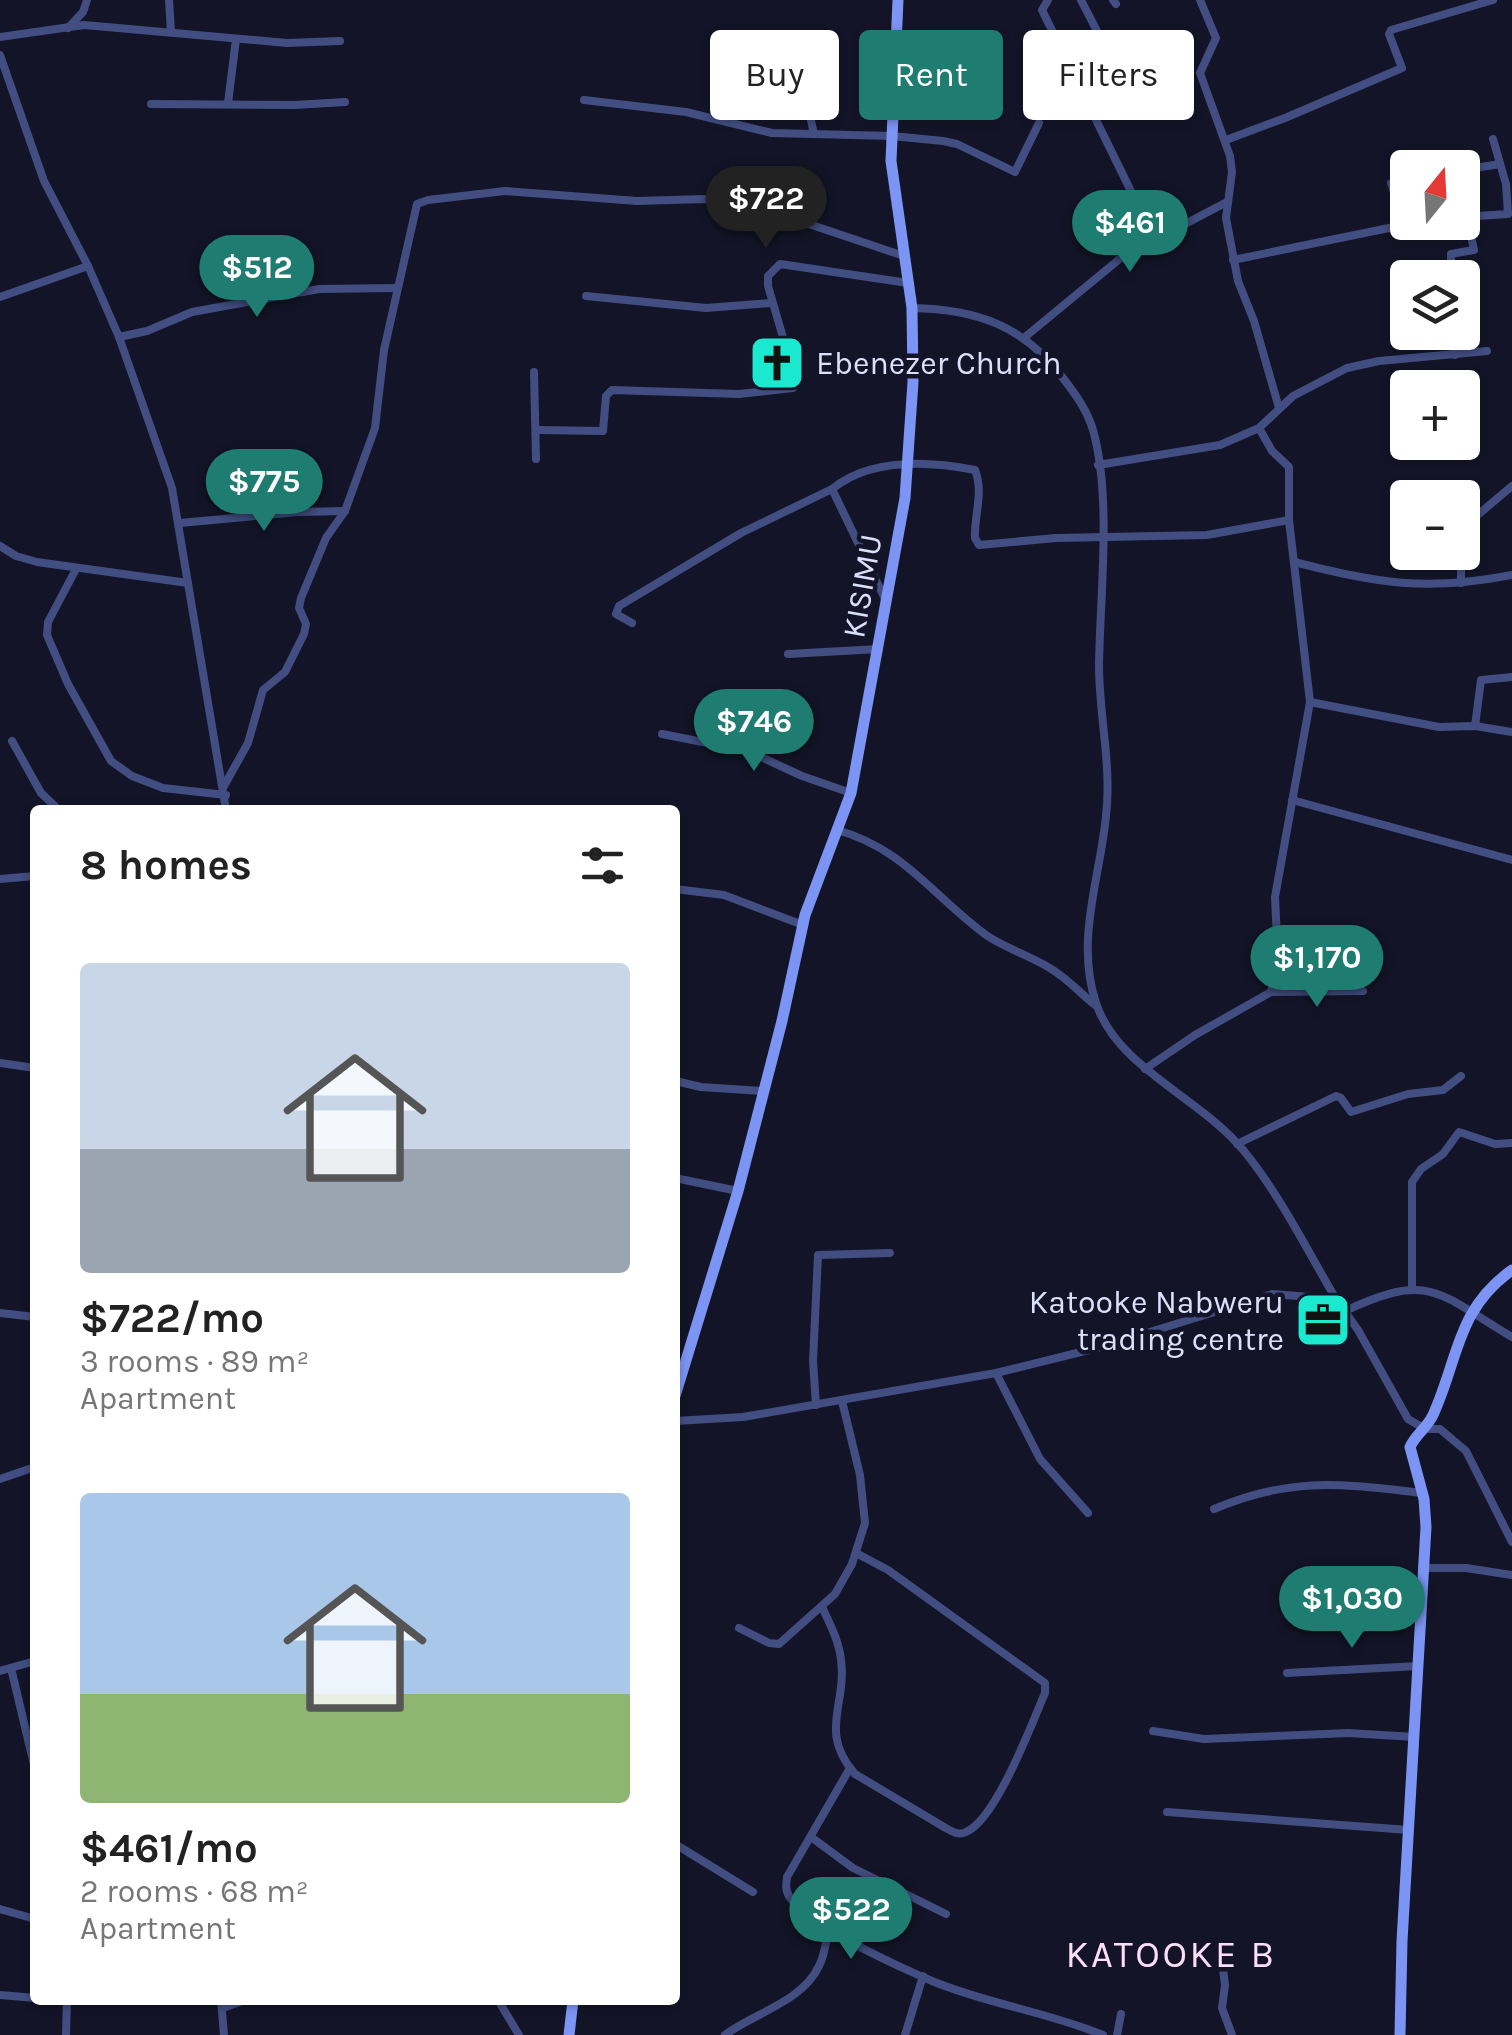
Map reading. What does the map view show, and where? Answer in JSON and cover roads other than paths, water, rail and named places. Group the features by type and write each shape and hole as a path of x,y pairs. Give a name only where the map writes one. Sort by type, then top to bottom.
{"street":[{"path":"68,28 83,12 87,0"},
{"path":"169,0 171,32"},
{"path":"1048,0 1042,10 1154,238"},
{"path":"1081,0 1096,30"},
{"path":"1200,0 1216,38 1200,73 1226,140 1232,172 1226,218 1233,260 1279,408"},
{"path":"1226,140 1402,68 1389,34 1391,30 1460,4 1493,0"},
{"name":"KISIMU","path":"680,1380 738,1191 782,1021 802,925 851,793 887,603 909,465 912,308 891,161 901,3"},
{"path":"0,38 95,26 287,43 340,40"},
{"path":"228,103 236,39"},
{"path":"0,55 44,181 119,337 172,488 226,805"},
{"path":"584,100 686,112 759,131 892,136 958,144 1016,172 1039,123"},
{"path":"151,104 294,106 345,102"},
{"path":"811,120 814,134"},
{"path":"1480,216 1508,214 1493,139"},
{"path":"1480,167 1500,164"},
{"path":"225,791 248,744 262,690 285,672 298,647 306,624 299,605 326,538 345,511 375,428 395,288 417,204 423,200 505,191 638,201 690,198 727,202 791,218 904,256"},
{"path":"1025,337 1094,278 1154,238 1228,202"},
{"path":"1233,260 1390,227"},
{"path":"1451,260 1451,254 1474,250 1471,240"},
{"path":"538,430 603,431 606,396 612,390 739,394 794,388 796,382 771,302 768,276 780,264 908,282"},
{"path":"0,296 88,266"},
{"path":"119,337 192,312 319,289 395,288"},
{"path":"586,296 706,308 771,302"},
{"path":"912,308 934,308 970,316 1006,326 1025,337 1045,354 1080,399 1094,434 1102,537 1099,706 1109,767 1106,820 1092,889 1088,958 1097,1007"},
{"path":"1455,350 1455,355"},
{"path":"1098,465 1220,445 1259,428 1279,408 1316,382 1347,368 1380,361 1487,352"},
{"path":"534,372 536,458"},
{"path":"1259,428 1272,450 1289,467 1289,520 1310,702 1275,897 1278,960 1272,992"},
{"path":"632,624 616,614 619,606 860,471 909,465 976,470 974,538 979,545 1207,535 1289,520"},
{"path":"1480,513 1512,486"},
{"path":"832,489 887,603"},
{"path":"180,523 345,511"},
{"path":"0,546 16,556 76,569 188,583"},
{"path":"1294,562 1413,586 1512,576"},
{"path":"76,569 48,622 47,635 68,684 111,761 132,776 164,788 225,791"},
{"path":"1461,570 1461,583"},
{"path":"788,654 878,648"},
{"path":"1475,726 1480,680 1512,677"},
{"path":"1310,702 1439,727 1475,726 1512,732"},
{"path":"662,734 748,751 851,793"},
{"path":"12,742 41,793 54,805"},
{"path":"1292,800 1512,860"},
{"path":"837,830 860,836 894,854 990,938 1064,977 1097,1007 1117,1042 1146,1069 1206,1112 1237,1144 1344,1311 1408,1420 1425,1430 1440,1429 1466,1450 1512,1542"},
{"path":"0,879 30,876"},
{"path":"680,890 724,895 802,925"},
{"path":"1146,1069 1272,992 1363,991"},
{"path":"0,1063 30,1067"},
{"path":"1237,1144 1336,1096 1350,1112 1408,1094 1443,1090 1460,1076"},
{"path":"680,1082 762,1091"},
{"path":"1412,1289 1412,1182 1421,1170 1444,1154 1459,1132 1489,1142 1512,1143"},
{"path":"680,1179 738,1191"},
{"path":"816,1405 813,1362 818,1255 890,1253"},
{"path":"1400,2035 1426,1527 1423,1493 1410,1448 1425,1430 1472,1313 1487,1289 1512,1270"},
{"path":"1344,1311 1383,1294 1412,1289 1449,1298 1512,1337"},
{"path":"680,1420 743,1417 996,1373 1105,1346 1250,1299 1294,1294 1336,1299"},
{"path":"0,1313 30,1316"},
{"path":"996,1373 1040,1459 1088,1514"},
{"path":"739,1628 778,1644 835,1594 856,1553 866,1515 842,1401"},
{"path":"0,1479 30,1469"},
{"path":"1214,1509 1267,1490 1310,1484 1423,1493"},
{"path":"822,1607 841,1659 837,1748 850,1768 944,1827 965,1833 993,1806 1045,1687 1043,1680 1014,1664 979,1634 930,1604 888,1570 856,1553"},
{"path":"1422,1568 1466,1568 1512,1575"},
{"path":"1364,1591 1376,1609"},
{"path":"1363,1628 1361,1610 1421,1611"},
{"path":"0,1671 30,1662"},
{"path":"1287,1673 1418,1666"},
{"path":"11,1668 30,1747"},
{"path":"1153,1730 1204,1738 1348,1733 1415,1737"},
{"path":"850,1768 787,1877 790,1898 829,1928 922,1976 1103,2035"},
{"path":"1167,1812 1409,1830"},
{"path":"811,1837 853,1868 946,1914"},
{"path":"680,1847 753,1892"},
{"path":"0,1909 30,1918"},
{"path":"724,2035 793,1994 814,1974 829,1928"},
{"path":"1221,1953 1225,1986 1222,2008 1232,2035"},
{"path":"905,2035 922,1976"},
{"path":"0,1995 30,1998"},
{"path":"66,2035 67,2005"},
{"path":"222,2005 224,2035"},
{"path":"501,2005 520,2035"},
{"path":"569,2035 572,2005"},
{"path":"1117,2035 1121,2014"}],"place":[{"name":"Ebenezer Church","path":"777,363"},
{"name":"Katooke Nabweru trading centre","path":"1323,1320"}],"district":[{"name":"KATOOKE B","path":"1171,1954"}]}
